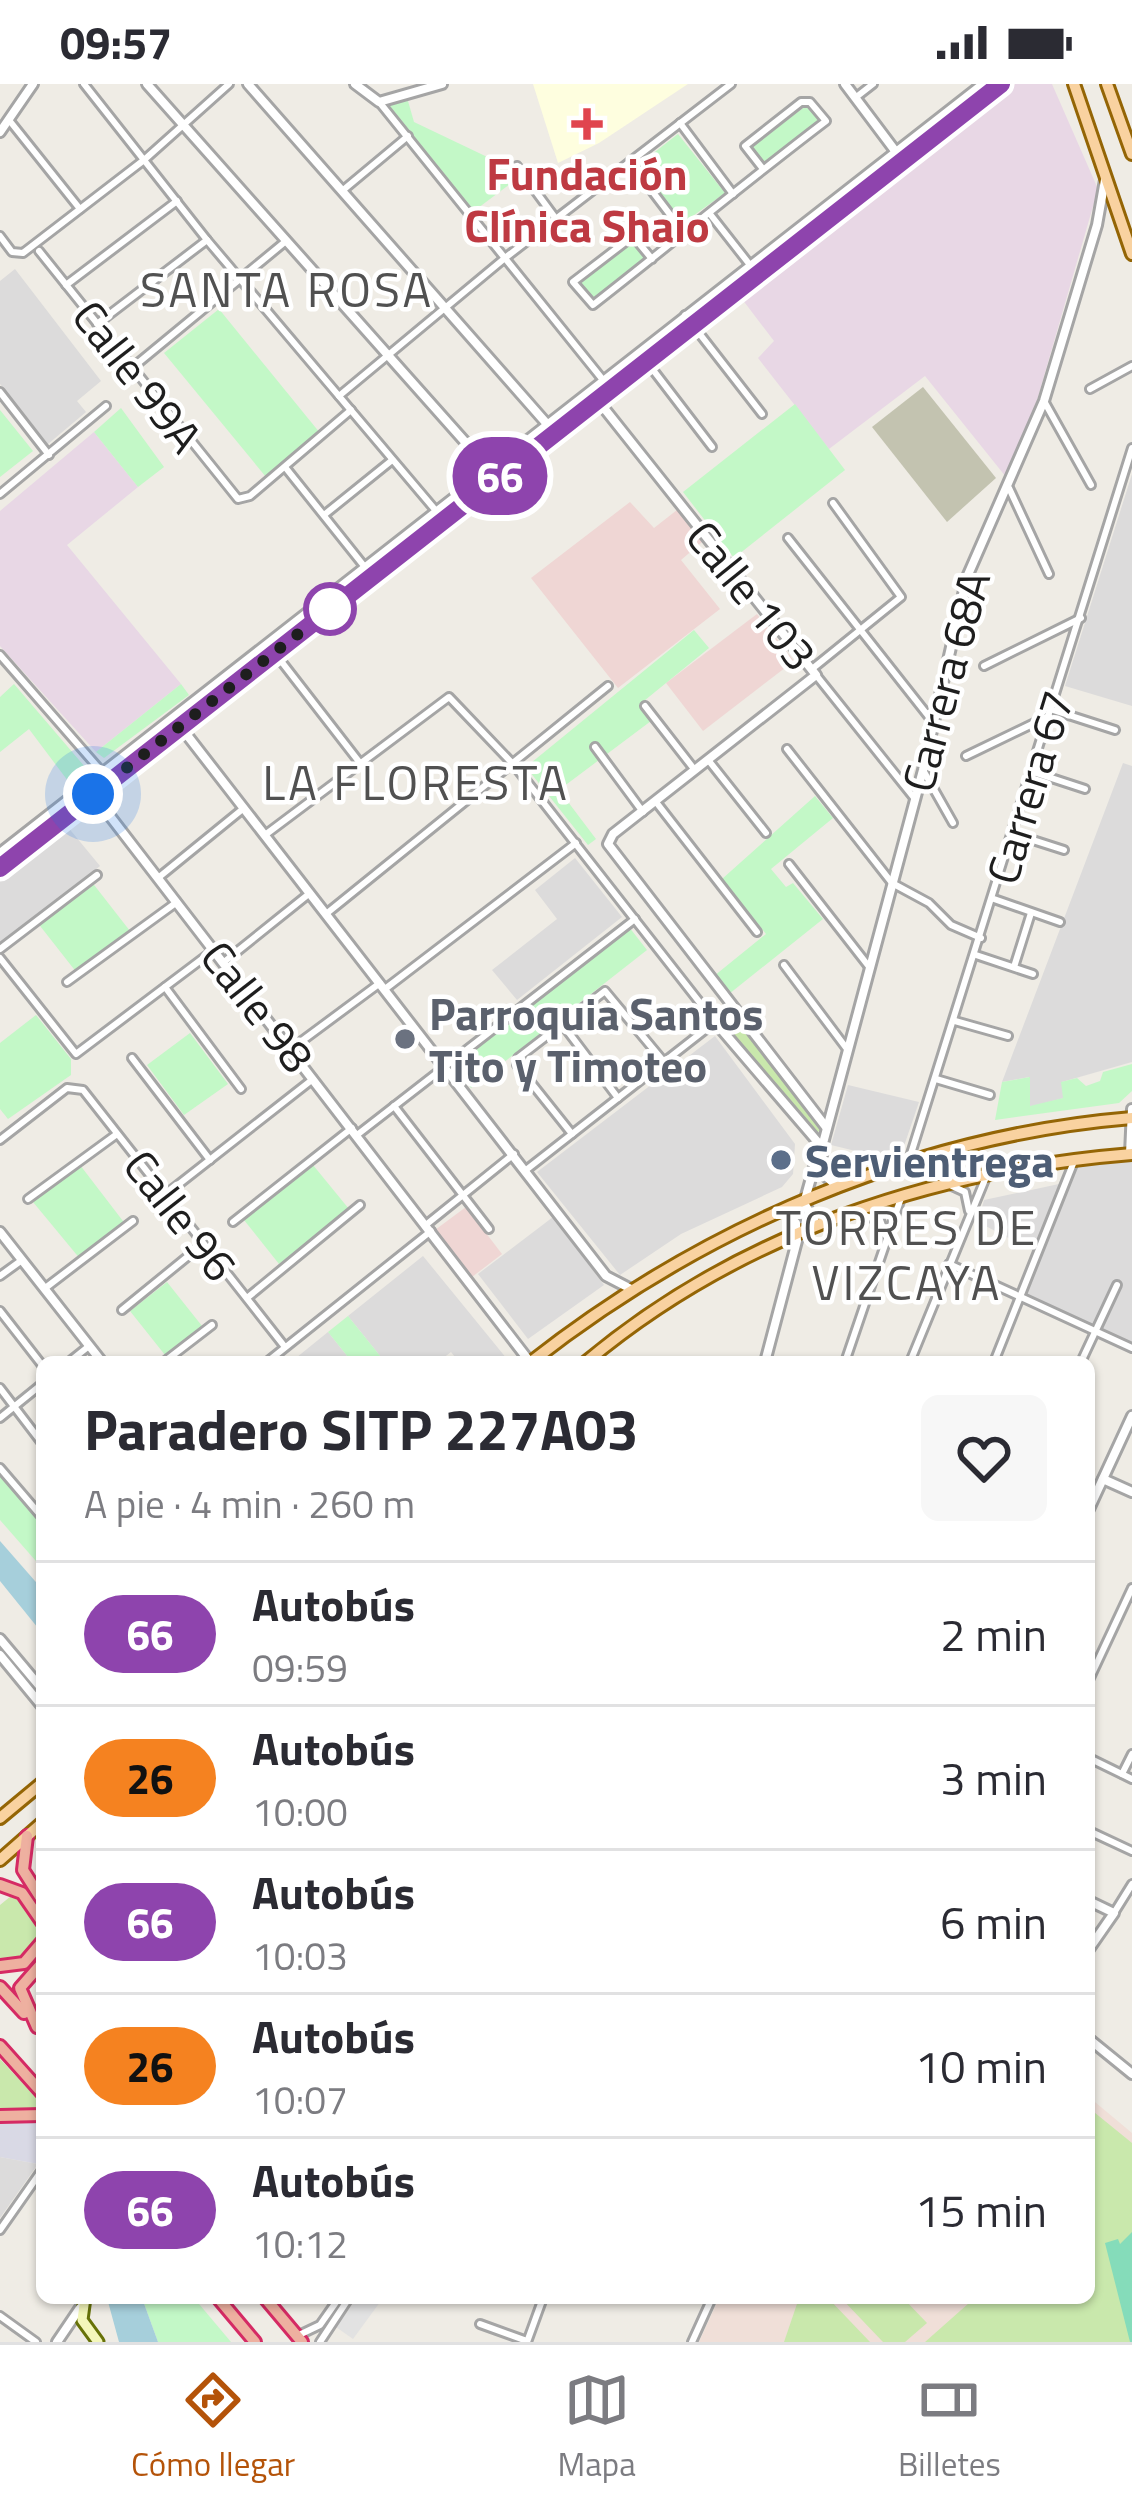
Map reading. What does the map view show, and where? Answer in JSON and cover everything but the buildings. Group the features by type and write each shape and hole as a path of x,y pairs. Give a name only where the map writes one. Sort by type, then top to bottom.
{"highway":[{"path":"27,1836 23,1870 36,1891"},
{"path":"0,1885 22,1893 36,1913"},
{"path":"0,1966 24,1963 36,1949"},
{"path":"36,1968 24,1978 20,1993 36,2023"},
{"path":"0,1987 36,2026"},
{"path":"0,2046 36,2086"},
{"path":"0,2116 36,2115"},
{"path":"223,2304 255,2342"},
{"path":"270,2304 300,2339"}],"main road":[{"path":"1074,84 1132,254"},
{"path":"1107,84 1132,154"},
{"path":"539,1356 631,1289 709,1244 840,1188 908,1163 1022,1132 1131,1115"},
{"path":"594,1356 663,1303 798,1233 850,1212 990,1172 1131,1154"},
{"path":"0,1818 36,1789"},
{"path":"0,1860 36,1828"},
{"path":"83,2304 82,2320 98,2342"}],"street":[{"path":"0,132 33,84"},
{"path":"84,84 207,240 437,512"},
{"path":"147,84 498,478"},
{"path":"0,236 17,255 144,160 229,84"},
{"path":"248,84 548,424"},
{"path":"355,84 379,102 408,136 603,380"},
{"path":"379,102 442,84"},
{"path":"340,396 506,258 730,84"},
{"path":"845,84 893,154 896,166"},
{"path":"855,98 874,84"},
{"path":"0,868 269,657 277,644 365,567 982,84"},
{"path":"0,853 102,772 372,576 1001,84"},
{"path":"652,259 633,236 573,282 592,306 710,214 763,169 826,121 810,102 801,102 746,146 763,169"},
{"path":"9,120 80,209"},
{"path":"934,122 941,131"},
{"path":"680,124 733,194"},
{"path":"342,191 408,136"},
{"path":"630,162 684,233"},
{"path":"517,166 556,219"},
{"name":"Carrera 68A","path":"804,1203 809,1171 822,1147 915,799 967,577 1043,401 1097,225 1105,178"},
{"path":"66,285 177,201"},
{"path":"710,214 750,266"},
{"path":"1097,225 1105,217 1120,221"},
{"path":"97,324 207,240"},
{"path":"132,368 286,241"},
{"name":"Calle 99A","path":"39,251 238,499 285,467"},
{"path":"685,316 762,414"},
{"path":"647,362 712,446"},
{"path":"1090,389 1132,366"},
{"name":"Calle 103","path":"590,391 915,799"},
{"path":"0,392 49,455"},
{"path":"1043,401 1091,484"},
{"path":"0,494 106,406"},
{"path":"351,410 285,467 372,576"},
{"name":"Carrera 67","path":"908,1163 1132,448"},
{"path":"324,515 392,460"},
{"path":"1009,488 1049,574"},
{"path":"827,1128 610,851 609,839 902,597 833,503"},
{"path":"788,538 933,722"},
{"path":"984,666 1081,618"},
{"path":"277,644 281,661 360,763"},
{"path":"0,655 102,772"},
{"path":"269,657 281,661"},
{"path":"326,914 608,686"},
{"path":"265,835 449,697 514,765 716,1022 822,1147 822,1173 840,1188"},
{"path":"645,706 695,772"},
{"path":"966,756 1052,712 1115,730"},
{"path":"180,726 606,1276 631,1289"},
{"path":"595,747 643,812"},
{"path":"787,749 892,883 929,902 951,925 981,938"},
{"path":"709,761 766,832"},
{"path":"922,770 953,823"},
{"path":"93,794 102,772"},
{"path":"1034,772 1085,789"},
{"name":"Calle 98","path":"93,794 526,1356"},
{"path":"656,802 757,932"},
{"path":"158,878 244,808"},
{"path":"1014,834 1064,850"},
{"path":"291,1049 576,843"},
{"path":"789,864 870,968"},
{"path":"98,875 0,953 76,1054 214,950"},
{"path":"224,962 310,893"},
{"path":"994,898 1060,922"},
{"path":"67,982 177,902"},
{"path":"1014,967 1031,912"},
{"path":"233,1222 394,1106 635,919"},
{"path":"976,955 1033,974"},
{"path":"784,965 848,1049"},
{"path":"166,987 241,1090"},
{"path":"572,1134 517,1065 518,1058 609,992 664,1062"},
{"path":"526,1170 733,1009"},
{"path":"955,1021 1008,1036"},
{"path":"563,1025 618,1098"},
{"path":"132,1058 210,1160"},
{"path":"165,1195 314,1078"},
{"path":"936,1079 989,1095"},
{"name":"Calle 96","path":"0,1140 76,1086 285,1347"},
{"path":"394,1106 489,1229"},
{"path":"1131,1115 1131,1154"},
{"path":"921,1126 923,1143 938,1154"},
{"path":"28,1198 117,1134"},
{"path":"274,1356 514,1154"},
{"path":"996,1356 1075,1159"},
{"path":"912,1356 990,1172"},
{"path":"942,1183 965,1192 969,1215"},
{"path":"847,1356 902,1194"},
{"path":"804,1203 817,1225"},
{"path":"247,1298 360,1205"},
{"path":"767,1356 798,1233 794,1220 784,1211"},
{"path":"850,1212 880,1220 885,1245"},
{"path":"44,1289 133,1221"},
{"path":"0,1232 97,1356"},
{"path":"122,1310 203,1244"},
{"path":"0,1276 22,1260"},
{"path":"950,1264 1132,1348"},
{"path":"1084,1356 1117,1285"},
{"path":"0,1311 36,1357"},
{"path":"172,1356 212,1324"},
{"path":"76,1356 88,1346"},
{"path":"0,1388 36,1435"},
{"path":"0,1418 36,1389"},
{"path":"1095,1496 1132,1416"},
{"path":"0,1468 36,1511"},
{"path":"1095,1475 1132,1492"},
{"path":"1095,1667 1132,1588"},
{"path":"0,1639 36,1682"},
{"path":"0,1654 36,1699"},
{"path":"1122,1774 1132,1754"},
{"path":"1095,1761 1132,1779"},
{"path":"1095,1834 1132,1851"},
{"path":"1095,1940 1132,1884"},
{"path":"1095,1904 1114,1913"},
{"path":"1095,2044 1132,2074"},
{"path":"0,2230 36,2179"},
{"path":"57,2342 82,2304"},
{"path":"300,2339 320,2325 335,2304"},
{"path":"320,2342 345,2304"},
{"path":"480,2324 527,2341 541,2304"},
{"path":"692,2342 709,2304"},
{"path":"0,2316 36,2342"}],"shaded area":[{"name":"Fundación Clínica Shaio","path":"533,84 688,84 599,143 558,163"},
{"path":"1015,84 1052,84 1098,189 1036,404 1006,477 925,376 829,449 758,358 774,341 742,299"},
{"path":"15,269 101,381 77,401 86,412 48,444 0,384 0,281"},
{"path":"923,387 996,478 947,522 872,427"},
{"path":"94,432 138,487 67,545 181,684 96,752 0,646 0,511"},
{"path":"1132,474 1132,706 1065,686"},
{"path":"630,502 654,528 677,510 702,542 681,560 720,609 618,688 531,578"},
{"path":"757,614 794,661 703,731 666,683"},
{"path":"1123,763 1132,766 1132,1062 1062,1082 1064,1098 1029,1107 1029,1077 1002,1082"},
{"path":"67,826 100,866 0,946 0,880"},
{"path":"575,858 622,917 517,1000 492,970 557,919 535,890"},
{"path":"715,1036 795,1144 793,1174 782,1187 681,1234 620,1275 537,1172"},
{"path":"848,1085 919,1102 904,1146 872,1155 831,1145"},
{"path":"1132,1155 1132,1350 1020,1297 1075,1159"},
{"path":"1059,1184 1035,1252 978,1222 984,1200"},
{"path":"466,1207 502,1254 472,1277 435,1230"},
{"path":"553,1217 604,1285 528,1339 478,1274"},
{"path":"423,1256 505,1356 454,1356 451,1352 446,1356 380,1356 348,1316"},
{"path":"328,1332 347,1356 298,1356"},
{"path":"1095,2102 1132,2133 1132,2342 699,2342 716,2304 1095,2304"},
{"path":"36,2119 36,2164 0,2157 0,2121"},
{"path":"0,2157 36,2164 36,2167 0,2218"},
{"path":"353,2304 379,2304 353,2339 336,2327"}],"green space":[{"path":"408,101 414,122 502,164 501,177 510,184 474,211 388,104"},
{"path":"807,105 819,121 763,164 750,148"},
{"path":"678,134 725,193 683,223 638,165"},
{"path":"633,240 646,257 592,299 578,282"},
{"path":"219,309 320,433 266,477 164,353"},
{"path":"795,404 845,470 734,558 683,492"},
{"path":"121,408 164,467 138,487 94,432"},
{"path":"0,410 33,451 0,477"},
{"path":"694,630 709,648 639,705 651,721 559,790 596,839 588,845 526,767"},
{"path":"14,684 85,767 71,785 29,729 0,752 0,697"},
{"path":"181,684 189,695 104,758 96,752"},
{"path":"815,796 833,818 771,869 786,887 793,883 823,919 729,994 714,976 766,934 722,879"},
{"path":"91,881 130,931 77,973 37,922"},
{"path":"629,927 647,950 471,1088 453,1064"},
{"path":"36,1015 71,1059 71,1075 8,1119 0,1109 0,1043"},
{"path":"736,1019 821,1129 814,1136 727,1026"},
{"path":"190,1033 228,1084 184,1115 147,1065"},
{"path":"1132,1064 1132,1091 1119,1103 995,1120 1002,1082 1030,1077 1030,1106 1063,1098 1061,1082 1077,1078 1086,1086 1100,1081 1103,1072"},
{"path":"80,1165 126,1225 81,1260 33,1202"},
{"path":"313,1165 349,1209 279,1264 244,1220"},
{"path":"167,1282 202,1326 165,1355 130,1311"},
{"path":"348,1316 380,1356 347,1356 328,1332"},
{"path":"0,1466 36,1508 36,1561 0,1520"},
{"path":"11,1896 22,1899 31,1913 36,1943 28,1955 0,1962 0,1905"},
{"path":"0,2059 36,2098 36,2109 0,2111"},
{"path":"1095,2113 1132,2143 1132,2342 925,2342 968,2304 1095,2304"},
{"path":"1132,2232 1130,2342 1105,2243 1118,2239 1120,2244"},
{"path":"144,2304 199,2304 231,2342 158,2342"},
{"path":"797,2304 834,2304 870,2342 784,2342"},
{"path":"847,2304 909,2304 927,2323 905,2342 883,2342"}],"water":[{"path":"0,1541 36,1582 36,1626 0,1581"},
{"path":"109,2304 144,2304 158,2342 119,2342"}],"bus line":[{"name":"66","path":"0,868 1001,84"}],"place":[{"name":"Fundación Clínica Shaio","path":"587,124"},
{"name":"Parroquia Santos Tito y Timoteo","path":"405,1039"},
{"name":"Servientrega","path":"781,1160"}],"district":[{"name":"SANTA ROSA","path":"287,289"},
{"name":"LA FLORESTA","path":"416,782"},
{"name":"TORRES DE VIZCAYA","path":"907,1254"}],"route":[{"path":"93,794 330,609"}]}
